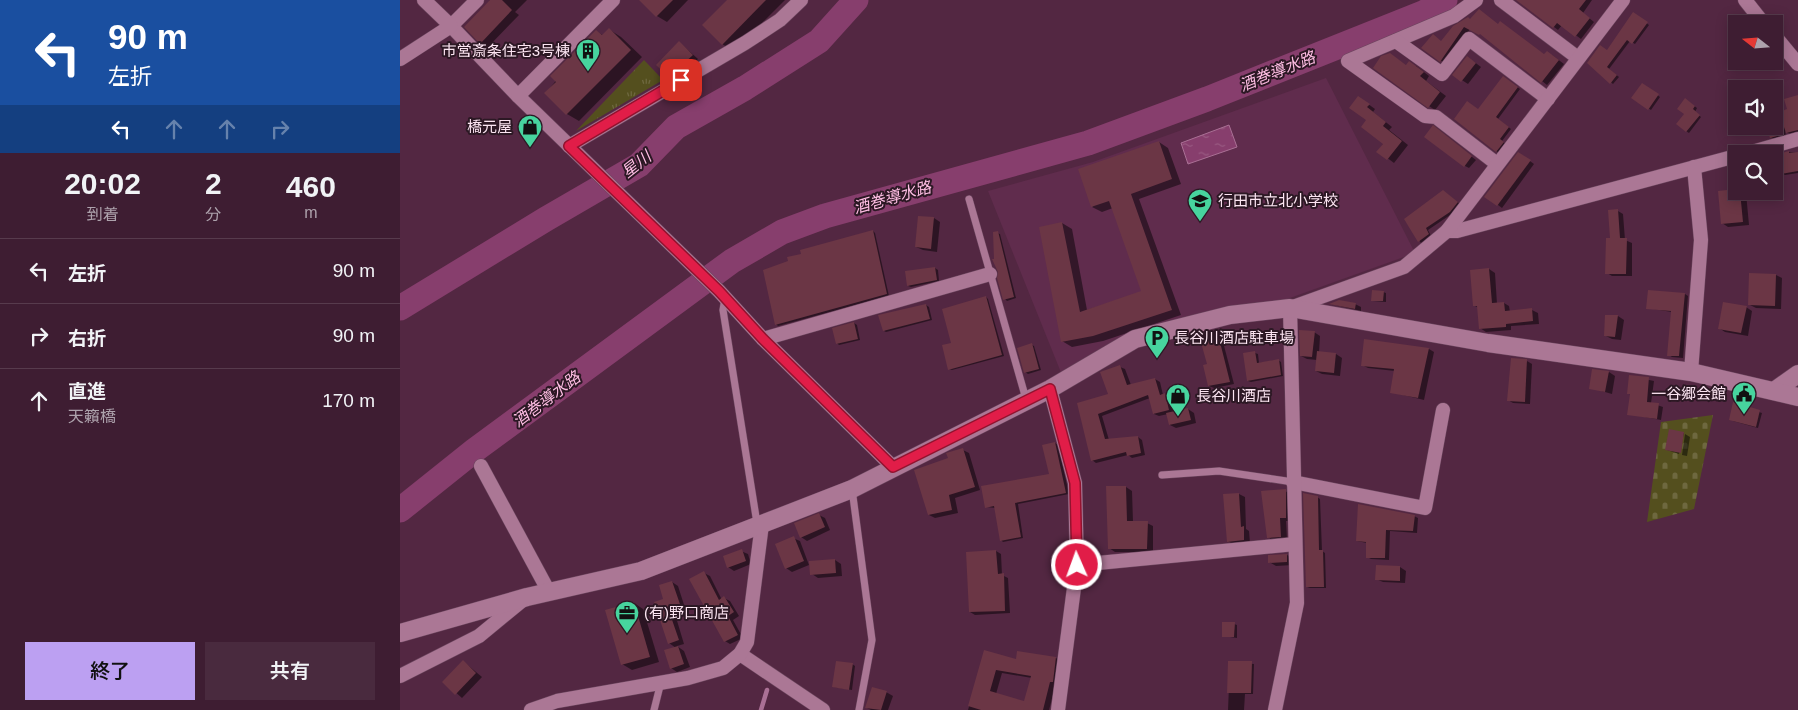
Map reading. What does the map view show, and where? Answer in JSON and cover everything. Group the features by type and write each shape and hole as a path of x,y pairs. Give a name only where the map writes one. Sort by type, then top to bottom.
{"street":[{"path":"424,0 518,96 721,294 763,339 893,467"},
{"path":"400,59 451,26 477,0"},
{"path":"518,96 613,0"},
{"path":"571,147 746,42 780,20 801,0"},
{"path":"1476,0 1454,16 1348,61 1425,116 1436,117 1497,164"},
{"path":"1501,0 1578,58"},
{"path":"400,633 527,597 641,570 852,489 1050,389 1135,339 1230,315 1290,308 1404,267 1447,231 1623,0"},
{"path":"1745,0 1757,15"},
{"path":"1396,41 1442,74 1469,39 1548,99"},
{"path":"1783,46 1798,64"},
{"path":"1777,145 1798,139"},
{"path":"1447,231 1457,231 1728,158"},
{"path":"1692,372 1701,240 1694,167"},
{"path":"763,339 990,274"},
{"path":"1290,308 1488,342 1692,372 1798,397"},
{"path":"1275,710 1298,603 1293,482 1290,308"},
{"path":"1774,391 1798,374"},
{"path":"1050,389 1075,483 1077,565 1058,710"},
{"path":"1293,482 1426,508 1443,410"},
{"path":"481,466 549,592"},
{"path":"531,710 557,701 688,678 723,668 740,654 747,642 762,524"},
{"path":"1077,565 1295,544"},
{"path":"400,676 479,636 527,597"},
{"path":"740,654 823,710"}],"lane":[{"path":"969,199 1026,400"},
{"path":"721,294 756,517 762,524"},
{"path":"1162,475 1219,471 1293,482"},
{"path":"852,489 872,640 859,710"},
{"path":"654,710 661,682"}],"shaded area":[{"name":"行田市立北小学校","path":"1326,78 1415,253 1287,299 1200,320 1062,375 988,191 1093,162"}],"green space":[{"path":"644,60 663,80 576,131"},
{"path":"1713,415 1694,509 1647,522 1661,422"}],"water":[{"path":"1229,125 1237,147 1188,164 1181,143"}],"building":[{"path":"490,0 502,0 512,10 480,44 464,27"},
{"path":"639,0 673,0 656,17"},
{"path":"727,0 766,0 722,45 702,25"},
{"path":"1516,0 1586,0 1579,9 1590,18 1575,37 1557,23 1553,28"},
{"path":"1479,9 1498,24 1500,21 1544,54 1547,51 1559,60 1541,83 1480,34 1464,27 1440,62 1421,48 1433,34 1441,41 1453,26 1468,17 1470,19"},
{"path":"1633,12 1648,22 1632,44 1627,40 1607,67 1617,75 1610,84 1587,63 1600,45 1607,50"},
{"name":"市営斎条住宅3号棟","path":"609,28 631,50 566,115 544,93 556,82 550,76 596,30 602,35"},
{"path":"679,41 693,55 669,77 656,65"},
{"path":"1390,53 1406,65 1409,61 1424,72 1420,76 1440,92 1428,108 1373,68 1381,56"},
{"path":"1467,56 1476,63 1461,82 1452,75"},
{"path":"1503,76 1518,87 1496,117 1509,127 1500,139 1504,142 1496,152 1454,119 1467,101 1478,109"},
{"path":"1642,83 1659,94 1648,110 1631,98"},
{"path":"1798,95 1798,130 1786,133 1783,124 1783,110 1787,109 1784,99"},
{"path":"1358,96 1370,104 1367,107 1386,122 1383,126 1402,141 1387,160 1376,152 1383,144 1361,127 1366,120 1349,108"},
{"path":"1685,98 1695,106 1693,109 1700,115 1686,132 1676,124 1684,114 1677,109"},
{"path":"1433,125 1472,156 1464,167 1424,137"},
{"path":"1769,135 1780,135 1770,138"},
{"path":"1159,141 1172,179 1131,194 1172,310 1093,336 1061,342 1039,227 1062,222 1080,312 1141,291 1109,201 1091,207 1078,169"},
{"path":"1518,152 1531,160 1497,206 1484,197"},
{"path":"1798,152 1798,171 1783,174 1783,153"},
{"path":"1443,190 1458,202 1450,212 1426,228 1429,234 1418,242 1404,219"},
{"path":"1728,190 1728,200 1741,200 1743,222 1721,224 1718,191"},
{"path":"1618,209 1620,238 1627,238 1626,274 1605,274 1606,238 1610,238 1608,210"},
{"path":"918,216 934,217 931,249 915,247"},
{"path":"873,230 887,294 775,325 763,270 788,261 787,257 801,254 800,250"},
{"path":"998,231 1014,297 1003,300 997,278 998,272 992,259 994,259 993,232"},
{"path":"935,267 937,280 907,286 905,271"},
{"path":"1489,268 1492,303 1504,302 1505,311 1532,308 1533,321 1506,324 1506,327 1479,329 1477,306 1473,306 1470,270"},
{"path":"1749,273 1776,274 1775,306 1748,305"},
{"path":"1372,290 1384,291 1383,301 1371,301"},
{"path":"1648,290 1685,293 1679,356 1667,356 1671,311 1646,309"},
{"path":"986,296 1002,355 948,370 942,345 951,343 942,309"},
{"path":"1339,300 1356,303 1355,309 1329,304"},
{"path":"1723,302 1747,306 1741,333 1718,329"},
{"path":"926,304 930,319 883,331 878,315"},
{"path":"1605,315 1618,315 1615,337 1604,336"},
{"path":"854,322 858,339 836,344 832,328"},
{"path":"1299,330 1315,331 1312,357 1300,356"},
{"path":"1218,334 1230,382 1208,386 1203,365 1207,364 1200,339"},
{"path":"1364,339 1429,348 1418,398 1390,393 1394,369 1361,366"},
{"path":"1032,343 1039,369 1024,373 1017,348"},
{"path":"1255,351 1257,363 1279,359 1281,375 1247,381 1243,353"},
{"path":"1317,351 1336,353 1334,373 1315,371"},
{"path":"1511,358 1527,359 1525,402 1507,401"},
{"path":"1120,365 1127,385 1155,378 1160,395 1165,393 1169,410 1153,414 1148,395 1098,414 1105,439 1138,436 1141,453 1127,456 1126,452 1091,461 1077,403 1108,394 1100,372"},
{"path":"1592,369 1609,371 1605,392 1589,389"},
{"path":"1629,375 1649,377 1647,402 1659,403 1657,419 1627,415 1630,394 1627,394"},
{"name":"一谷郷会館","path":"1733,402 1760,410 1756,427 1729,420"},
{"name":"長谷川酒店","path":"1188,408 1191,420 1169,425 1166,413"},
{"path":"1669,429 1684,432 1681,453 1665,450"},
{"path":"1055,442 1066,493 1015,503 1021,537 1000,541 994,506 985,508 981,486 1049,474 1042,445"},
{"path":"963,448 975,487 949,495 952,510 928,515 914,470 948,458 946,453"},
{"path":"1106,486 1126,486 1127,521 1148,521 1147,549 1108,549"},
{"path":"1286,489 1286,518 1280,518 1281,537 1267,538 1261,491"},
{"path":"1239,493 1241,527 1244,526 1244,540 1227,542 1223,494"},
{"path":"1303,493 1318,496 1319,550 1323,550 1324,587 1306,587"},
{"path":"1358,504 1415,515 1413,531 1386,530 1385,558 1366,558 1366,542 1356,541"},
{"path":"819,513 825,527 800,538 794,523"},
{"path":"794,536 804,561 785,569 775,544"},
{"path":"742,549 746,561 727,568 723,556"},
{"path":"996,550 998,574 1004,573 1005,611 969,612 966,552"},
{"path":"1287,554 1287,562 1268,563 1268,555"},
{"path":"835,559 836,573 810,575 809,561"},
{"path":"1376,565 1400,566 1400,581 1375,580"},
{"path":"704,571 719,600 724,596 734,612 728,616 738,635 724,642 689,579"},
{"path":"672,581 681,607 669,611 679,640 668,644 654,602 663,599 659,585"},
{"name":"(有)野口商店","path":"634,602 650,657 621,665 605,610"},
{"path":"1222,622 1235,622 1234,637 1222,637"},
{"path":"678,646 684,664 670,669 664,650"},
{"path":"984,650 1016,659 1017,651 1056,657 1053,682 1050,682 1043,710 981,710 968,706","holes":["996,670 1031,676 1024,701 990,691"]},
{"path":"463,660 476,673 455,695 442,682"},
{"path":"836,661 853,663 849,690 832,687"},
{"path":"1228,661 1252,661 1251,693 1227,693"},
{"path":"872,687 887,691 881,710 865,708"}],"waterway":[{"name":"星川","path":"400,308 639,165 676,127 745,88 819,41 856,0"},
{"name":"酒巻導水路","path":"400,510 475,450 732,261 782,232 825,216 1088,143 1207,99 1425,12 1445,0"},
{"path":"761,710 767,690"}],"place":[{"name":"市営斎条住宅3号棟","path":"588,72"},
{"name":"橋元屋","path":"530,148"},
{"name":"行田市立北小学校","path":"1200,222"},
{"name":"長谷川酒店駐車場","path":"1157,359"},
{"name":"一谷郷会館","path":"1744,415"},
{"name":"長谷川酒店","path":"1178,417"},
{"name":"(有)野口商店","path":"627,634"}],"route":[{"path":"681,80 569,146 719,291 763,339 893,467 1050,389 1075,483 1077,565"}]}
